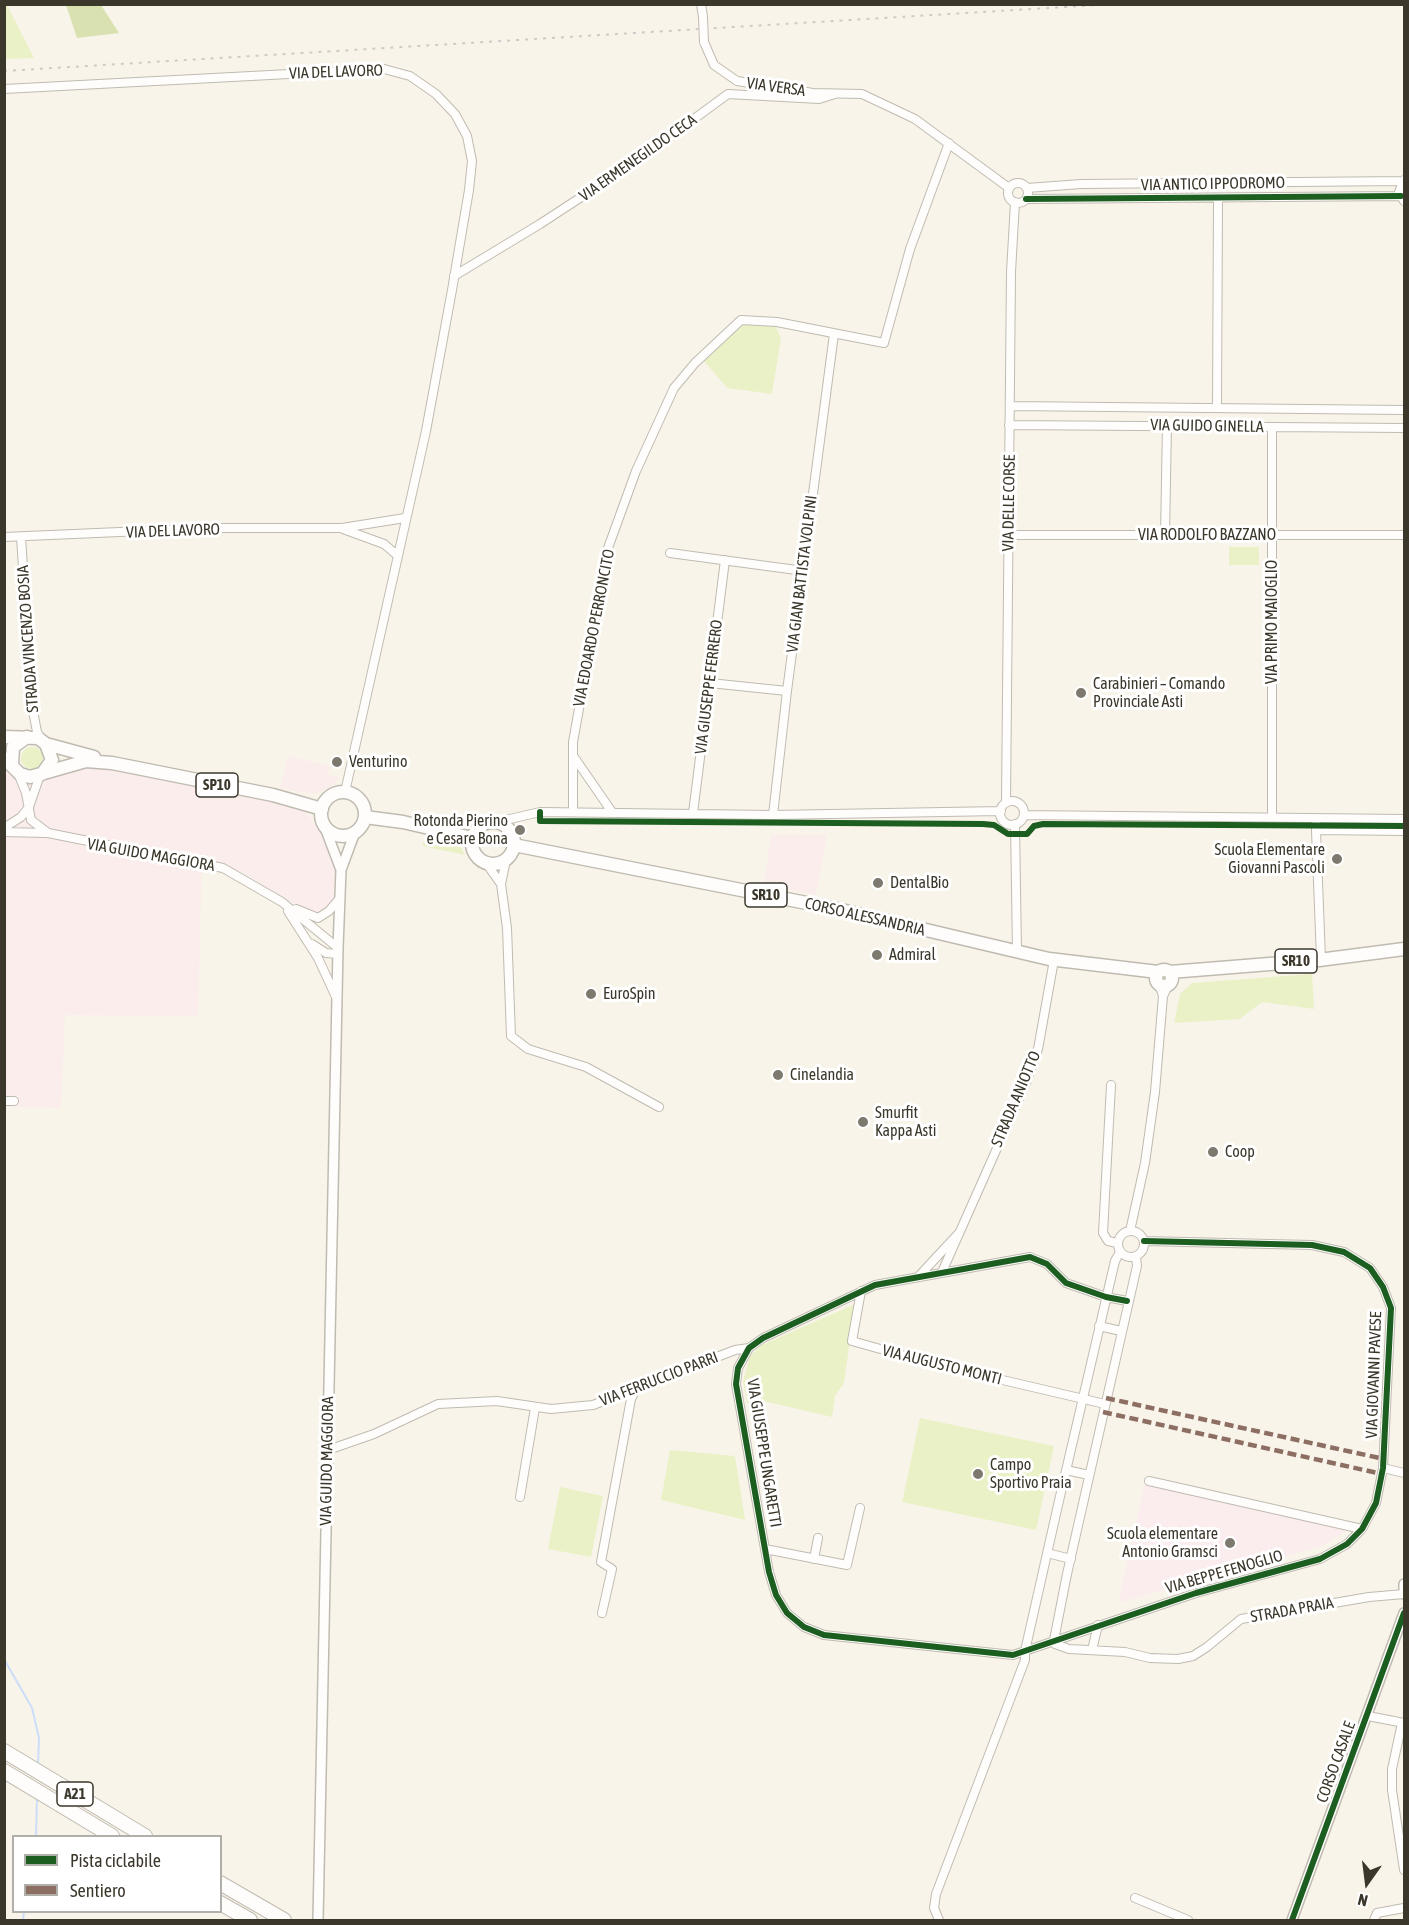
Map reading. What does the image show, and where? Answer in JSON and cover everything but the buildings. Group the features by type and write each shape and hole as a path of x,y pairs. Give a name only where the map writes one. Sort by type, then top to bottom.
{"highway":[{"name":"A21","path":"5,1751 143,1835"},
{"name":"A21","path":"4,1771 110,1835"},
{"path":"222,1884 284,1920"},
{"path":"222,1904 250,1920"}],"main road":[{"name":"SP10","path":"4,737 28,737 112,763"},
{"path":"12,765 13,747 28,737"},
{"path":"41,775 52,760 44,742"},
{"name":"SP10","path":"12,765 30,777 86,760 112,763 273,795 322,809"},
{"path":"345,792 358,797 365,810 365,817 355,832 346,835 335,834 324,825 322,809 333,795 345,792"},
{"path":"365,817 403,822 472,838"},
{"path":"497,822 508,828 514,845 506,860 493,865 476,856 472,838 485,824 497,822"},
{"name":"CORSO ALESSANDRIA","path":"514,845 837,909 1017,952 1162,980"},
{"name":"SR10","path":"1162,980 1188,971 1404,949"}],"street":[{"name":"VIA VERSA","path":"701,4 704,42 714,65 737,81 835,94"},
{"name":"VIA DEL LAVORO","path":"4,89 384,69 410,76 436,94 454,114 467,136 472,162 470,190 426,431 345,792"},
{"name":"VIA ERMENEGILDO CECA","path":"454,276 628,166 728,94 819,99 835,94"},
{"path":"835,94 862,94 915,119 1010,188"},
{"name":"VIA EDOARDO PERRONCITO","path":"573,812 573,756 608,548 636,471 674,388 695,363 741,320 777,322 884,343 909,249 949,143"},
{"path":"1402,198 1400,188 1404,180"},
{"name":"VIA ANTICO IPPODROMO","path":"1027,188 1160,183 1404,180"},
{"path":"1018,183 1027,188 1026,199 1015,202 1009,196 1010,188 1018,183"},
{"name":"VIA ANTICO IPPODROMO","path":"1160,183 1161,198"},
{"name":"VIA ANTICO IPPODROMO","path":"1239,183 1239,198"},
{"name":"VIA ANTICO IPPODROMO","path":"1026,199 1402,198"},
{"name":"VIA GUIDO GINELLA","path":"1217,408 1218,199"},
{"name":"VIA DELLE CORSE","path":"1006,803 1011,261 1015,202"},
{"name":"VIA GIAN BATTISTA VOLPINI","path":"773,815 834,334"},
{"name":"VIA GUIDO GINELLA","path":"1010,406 1404,410"},
{"name":"VIA GUIDO GINELLA","path":"1010,425 1404,428"},
{"path":"1165,535 1167,426"},
{"name":"VIA PRIMO MAIOGLIO","path":"1272,427 1272,818"},
{"name":"VIA DEL LAVORO","path":"4,537 212,528 342,528 405,518"},
{"name":"VIA DEL LAVORO","path":"342,528 384,544 397,555"},
{"name":"VIA RODOLFO BAZZANO","path":"1009,535 1404,535"},
{"name":"STRADA VINCENZO BOSIA","path":"21,537 32,706 37,732 44,742"},
{"path":"670,553 804,571"},
{"name":"VIA GIUSEPPE FERRERO","path":"693,813 725,560"},
{"path":"710,683 787,692"},
{"path":"573,756 612,812"},
{"path":"12,765 29,807 31,820 48,833"},
{"path":"4,830 21,817 29,807 41,775"},
{"path":"1001,811 1006,803 1017,802 1023,807 1024,815 1016,824 1017,952"},
{"path":"497,822 540,812 773,815 1001,811"},
{"path":"1001,811 1005,822 1016,824"},
{"path":"1024,815 1404,819"},
{"path":"1316,818 1321,959"},
{"name":"VIA GUIDO MAGGIORA","path":"324,825 341,870"},
{"name":"VIA GUIDO MAGGIORA","path":"4,830 48,833 80,842 214,865 247,880 309,916 318,918 329,911 340,897"},
{"path":"1316,830 1404,831"},
{"name":"VIA GUIDO MAGGIORA","path":"318,1920 338,951 341,870 355,832"},
{"path":"506,860 501,884 507,928 511,1036 528,1049 586,1067 659,1107"},
{"path":"486,863 501,884"},
{"name":"VIA GUIDO MAGGIORA","path":"282,902 328,976 338,1002"},
{"name":"VIA GUIDO MAGGIORA","path":"282,902 338,951"},
{"name":"VIA GUIDO MAGGIORA","path":"306,939 317,949 332,955 338,951"},
{"name":"STRADA ANIOTTO","path":"942,1272 1026,1083 1038,1049 1054,960"},
{"path":"1130,1231 1145,1163 1153,1102 1162,980"},
{"path":"1111,1085 1103,1233 1108,1241 1118,1243"},
{"path":"4,1101 14,1101"},
{"path":"939,1920 934,1901 969,1803 1021,1673 1106,1297 1115,1261 1120,1252 1118,1243 1120,1236 1130,1231 1140,1235 1144,1241 1144,1249 1136,1257 1127,1257 1120,1252"},
{"name":"STRADA ANIOTTO","path":"919,1276 960,1232"},
{"name":"VIA GIOVANNI PAVESE","path":"1144,1241 1312,1245 1344,1252 1370,1268 1383,1287 1391,1308 1383,1468"},
{"path":"748,1348 763,1338 874,1285 1030,1257 1047,1264 1066,1282 1106,1297 1127,1301"},
{"path":"1054,1640 1120,1331 1137,1266 1136,1257"},
{"name":"VIA AUGUSTO MONTI","path":"861,1291 852,1341 1104,1404"},
{"path":"1100,1326 1120,1331"},
{"name":"VIA FERRUCCIO PARRI","path":"328,1450 374,1434 438,1404 504,1402 551,1409 593,1405 735,1350 748,1348"},
{"name":"VIA GIUSEPPE UNGARETTI","path":"748,1348 738,1368 736,1384 765,1549 777,1595 787,1613 804,1628 824,1635 1013,1655 1025,1651"},
{"path":"602,1613 612,1569 601,1562 631,1399 636,1389"},
{"path":"520,1497 535,1408"},
{"path":"1383,1468 1404,1473"},
{"name":"VIA BEPPE FENOGLIO","path":"1025,1651 1098,1624 1320,1559 1347,1544 1362,1529 1376,1503 1383,1468"},
{"path":"1066,1470 1089,1475"},
{"path":"1149,1481 1362,1529"},
{"path":"765,1549 845,1566 849,1564 860,1508"},
{"path":"814,1559 818,1538"},
{"path":"1047,1553 1071,1559"},
{"path":"1404,1584 1404,1594"},
{"name":"STRADA PRAIA","path":"1054,1640 1058,1646 1178,1659 1193,1656 1208,1647 1241,1619 1368,1597 1394,1597 1404,1594"},
{"name":"CORSO CASALE","path":"1292,1920 1404,1613"},
{"path":"1092,1650 1098,1624"},
{"path":"1368,1716 1403,1723 1392,1769 1392,1790 1404,1870"},
{"path":"1135,1898 1188,1920"},
{"path":"1374,1920 1377,1913 1404,1908"}],"shaded area":[{"path":"288,756 330,766 329,775 340,777 329,788 315,794 280,788"},
{"path":"87,763 295,806 308,815 326,839 336,862 334,898 330,907 323,912 309,913 244,873 202,858 198,1016 65,1015 61,1108 5,1107 4,768 19,783 41,785 55,773"},
{"path":"771,835 827,835 816,895 764,884"},
{"name":"Scuola elementare Antonio Gramsci","path":"1145,1483 1348,1530 1322,1546 1118,1603"}],"green space":[{"path":"4,5 7,5 34,58 5,59"},
{"path":"66,5 101,5 119,33 77,38"},
{"path":"746,322 776,327 781,338 772,394 727,388 704,361"},
{"path":"1229,547 1259,547 1259,565 1229,565"},
{"path":"32,747 40,750 43,758 40,766 32,769 24,766 21,758 24,750"},
{"path":"427,835 449,839 461,847 465,855 422,846"},
{"path":"1312,974 1314,1009 1262,1002 1240,1019 1174,1023 1180,994 1192,983"},
{"path":"855,1304 844,1383 835,1396 832,1417 763,1401 747,1403 743,1381 750,1356 762,1345"},
{"name":"Campo Sportivo Praia","path":"920,1418 1054,1446 1036,1530 902,1502"},
{"path":"670,1450 735,1456 745,1520 661,1500"},
{"path":"560,1487 603,1496 591,1557 548,1549"}],"waterway":[{"path":"4,1659 32,1708 39,1738 38,1765"},
{"path":"36,1835 37,1797"},
{"path":"23,1920 24,1913"}],"railway":[{"path":"4,71 1115,4"}],"marked path":[{"path":"1106,1398 1384,1459"},
{"path":"1103,1412 1382,1474"}],"cycle path":[{"path":"1026,199 1401,196"},
{"path":"540,812 540,821 983,824 994,825 1008,834 1027,834 1034,826 1043,824 1404,826"},
{"path":"1127,1301 1106,1297 1066,1283 1047,1264 1030,1257 875,1285 763,1338 749,1348 738,1368 736,1384 769,1572 776,1595 787,1613 804,1627 824,1635 1013,1655 1196,1593 1320,1559 1347,1544 1362,1529 1376,1503 1383,1468 1391,1308 1383,1287 1370,1268 1344,1252 1312,1245 1144,1241"},
{"path":"1292,1920 1404,1613"}],"place":[{"name":"Carabinieri – Comando Provinciale Asti","path":"1081,693"},
{"name":"Venturino","path":"337,762"},
{"name":"Rotonda Pierino e Cesare Bona","path":"520,830"},
{"name":"Scuola Elementare Giovanni Pascoli","path":"1337,859"},
{"name":"DentalBio","path":"878,883"},
{"name":"Admiral","path":"877,955"},
{"name":"EuroSpin","path":"591,994"},
{"name":"Cinelandia","path":"778,1075"},
{"name":"Smurfit Kappa Asti","path":"863,1122"},
{"name":"Coop","path":"1213,1152"},
{"name":"Campo Sportivo Praia","path":"978,1474"},
{"name":"Scuola elementare Antonio Gramsci","path":"1230,1543"}]}
